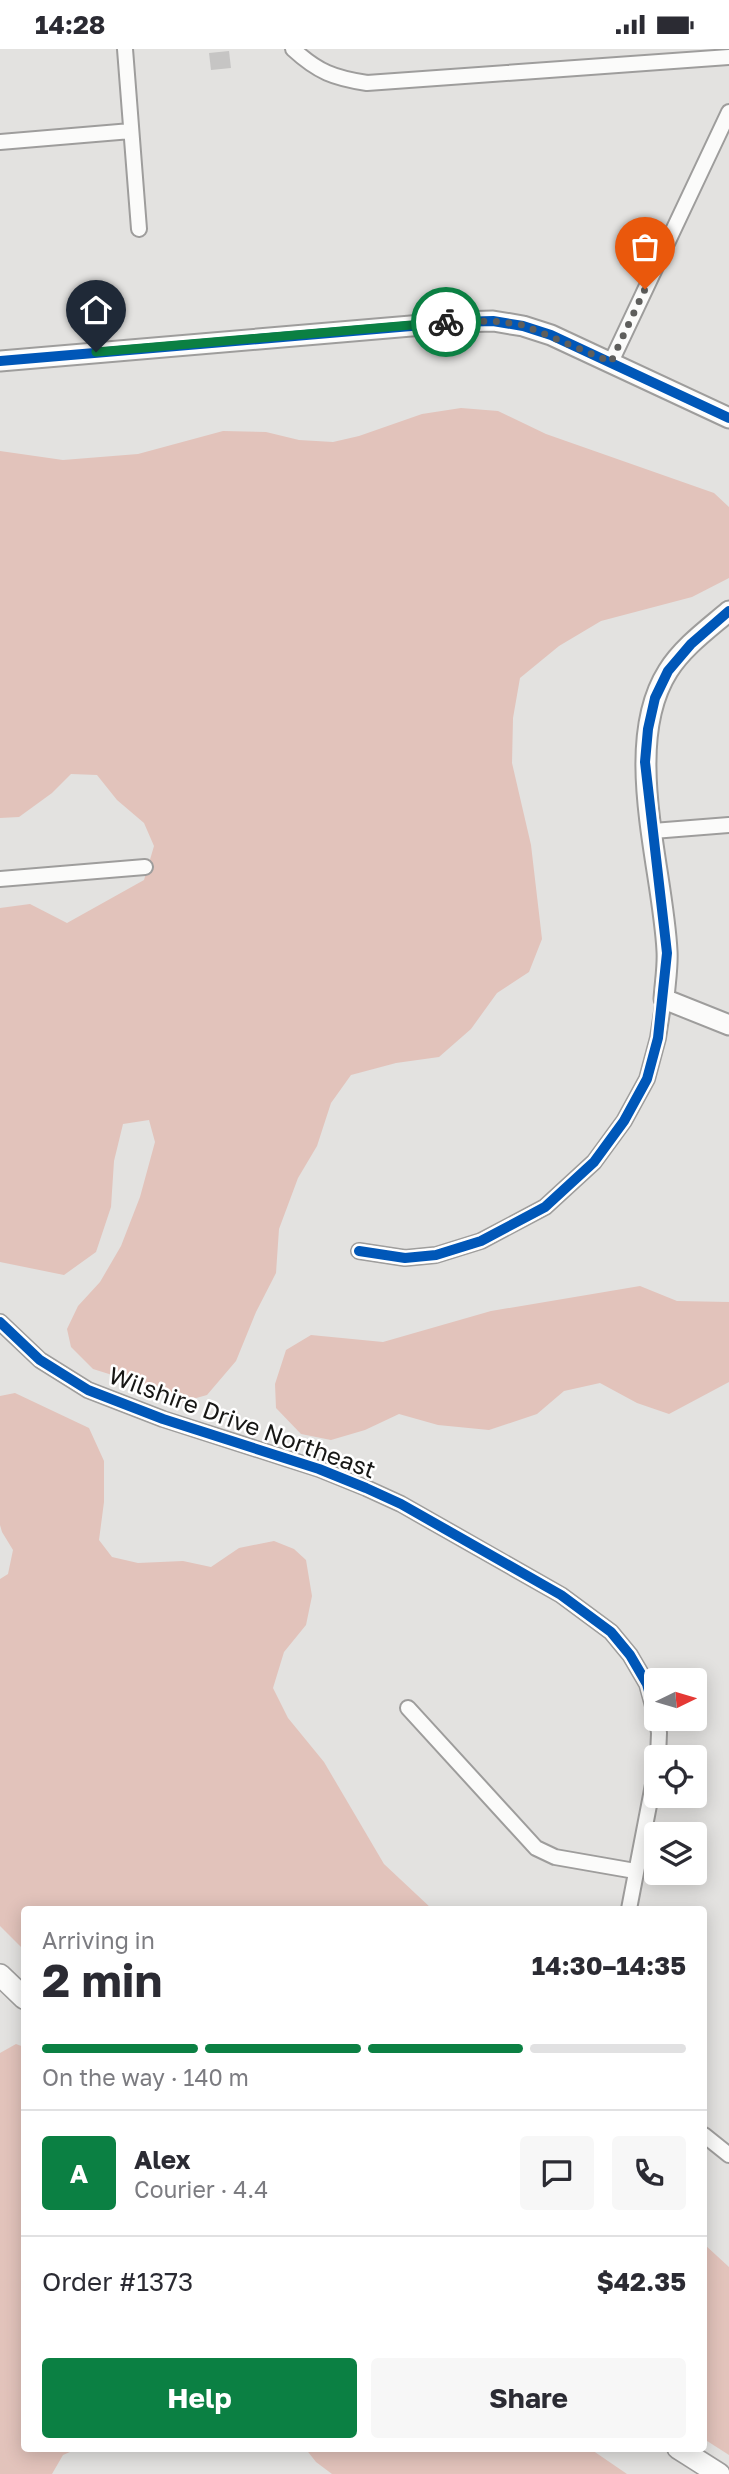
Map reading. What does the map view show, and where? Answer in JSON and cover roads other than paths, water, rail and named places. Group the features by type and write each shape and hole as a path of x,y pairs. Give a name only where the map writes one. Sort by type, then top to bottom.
{"main road":[{"path":"0,1975 21,1995"},
{"path":"684,2452 719,2474"}],"street":[{"path":"125,49 139,229"},
{"path":"293,49 311,66 341,79 367,83 729,57"},
{"path":"611,362 729,112"},
{"path":"0,142 131,131"},
{"path":"0,361 417,323 493,321 523,325 611,362 729,418"},
{"path":"359,1251 405,1258 436,1255 481,1241 545,1207 594,1162 624,1121 647,1079 658,1038 667,953 645,762 648,729 656,698 668,671 691,644 729,611"},
{"path":"653,831 729,825"},
{"path":"0,879 145,867"},
{"path":"664,999 729,1025"},
{"name":"Wilshire Drive Northeast","path":"0,1322 40,1360 88,1390 163,1419 318,1469 401,1504 561,1595 611,1632 630,1655 644,1679"},
{"path":"408,1707 536,1848 555,1857 635,1871"},
{"path":"629,1906 648,1808"},
{"path":"707,2137 729,2155"}]}
